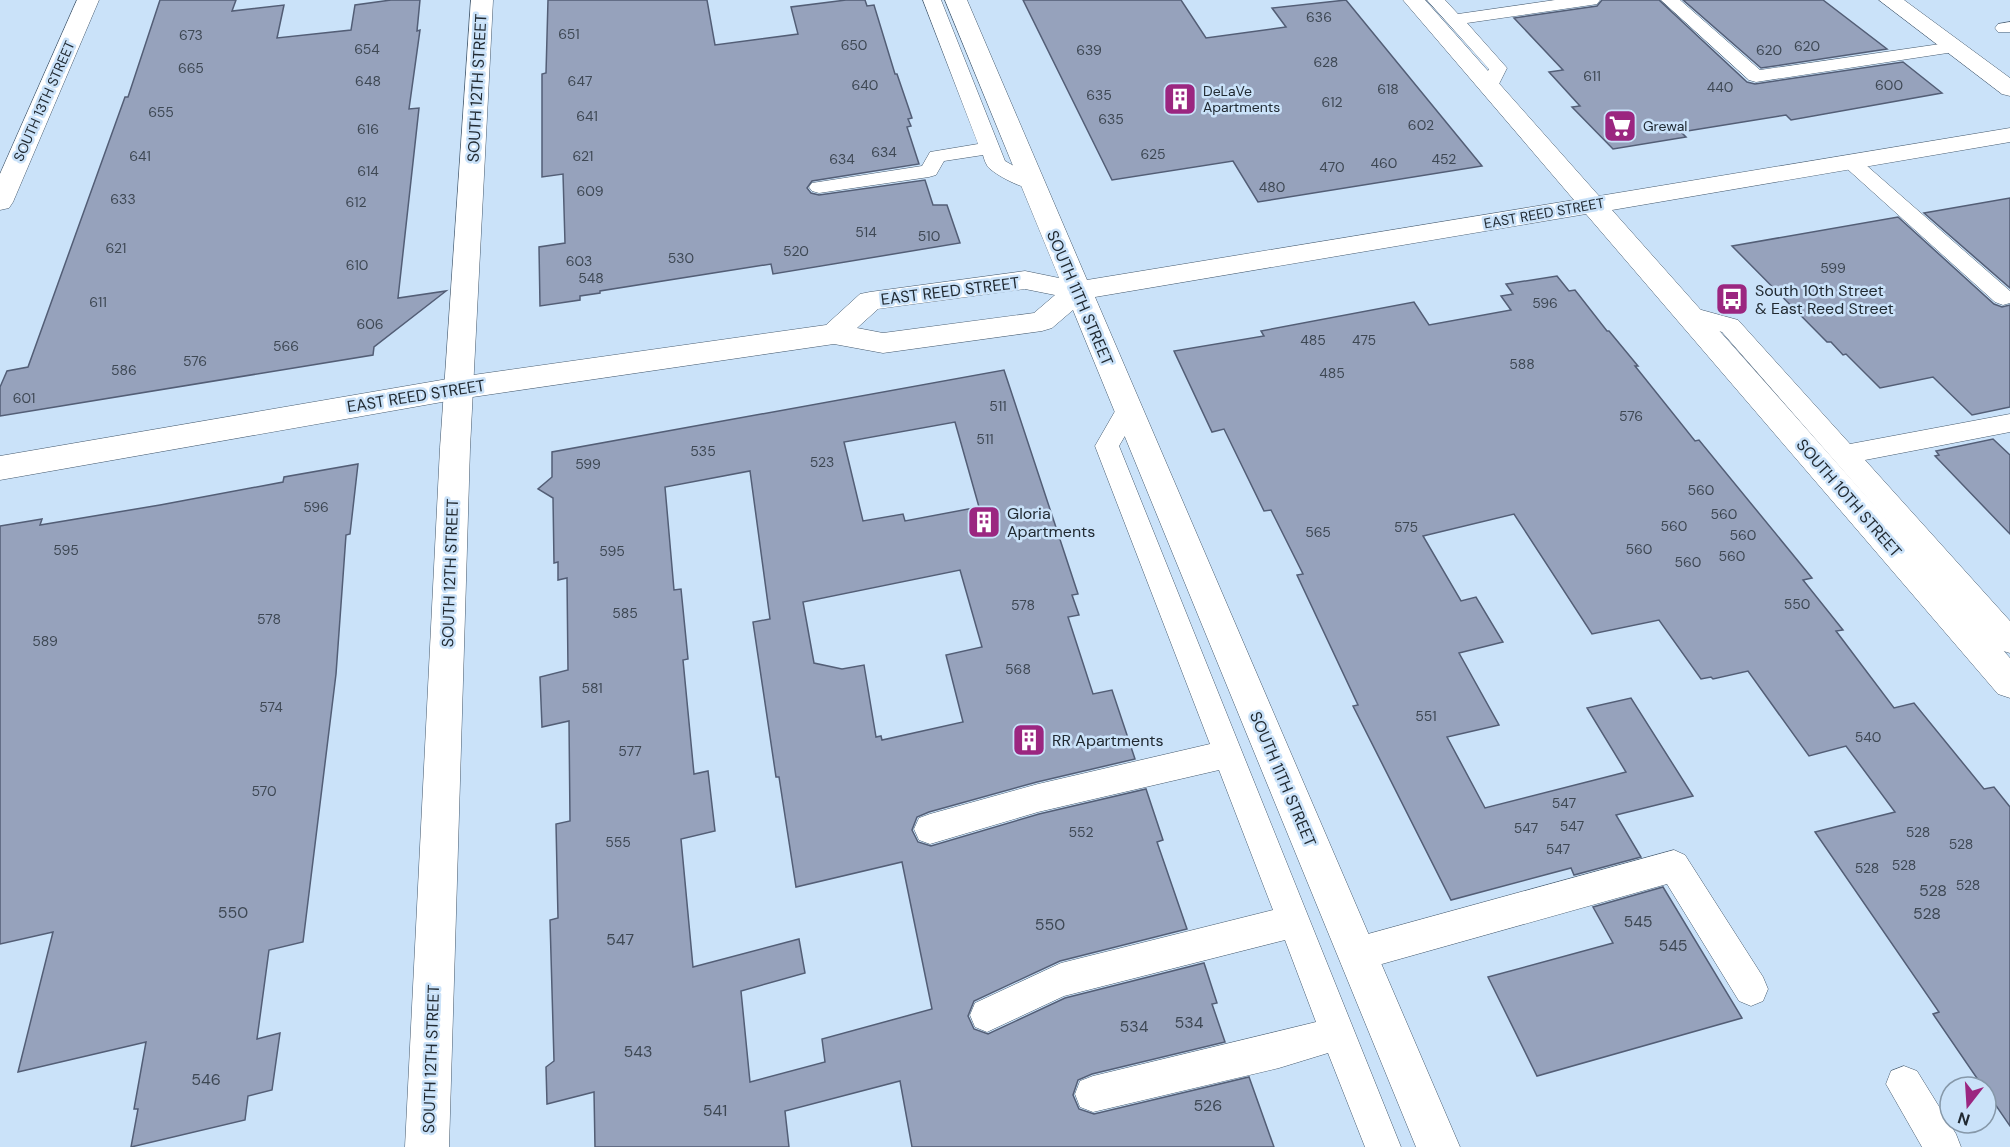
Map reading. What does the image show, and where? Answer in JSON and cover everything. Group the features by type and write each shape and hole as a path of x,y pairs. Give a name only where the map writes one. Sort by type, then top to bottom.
{"street":[{"name":"SOUTH 13TH STREET","path":"0,202 88,0"},
{"name":"SOUTH 12TH STREET","path":"427,1147 459,388 482,0"},
{"name":"SOUTH 11TH STREET","path":"956,0 1127,412 1438,1147"},
{"name":"SOUTH 10TH STREET","path":"1414,0 2010,682"},
{"path":"1890,0 2010,89"},
{"name":"EAST REED STREET","path":"834,334 870,301 1025,280 1078,291 2010,135"},
{"name":"EAST REED STREET","path":"0,468 459,388 834,334 883,343 1042,321 1078,291"}],"lane":[{"path":"932,0 996,164 1032,184"},
{"path":"1436,0 1498,68 1488,86"},
{"path":"1454,20 1591,0"},
{"path":"1670,0 1756,76 1954,47"},
{"path":"819,187 929,171 937,156 990,148"},
{"path":"1851,162 2003,297"},
{"name":"SOUTH 10TH STREET","path":"1687,314 1730,326 2010,641"},
{"path":"1127,412 1107,446 1383,1147"},
{"path":"1844,454 2010,423"},
{"path":"930,829 1038,798 1228,754"},
{"path":"1357,954 1674,866 1751,989"},
{"path":"987,1014 1061,980 1294,921"},
{"path":"1094,1094 1278,1050 1338,1033"},
{"path":"1904,1084 1943,1147"}],"building":[{"path":"160,0 236,0 232,11 284,5 277,38 351,30 355,5 391,0 420,0 417,31 420,30 409,109 419,108 398,298 446,291 374,347 373,355 0,416 0,387 7,371 28,367 125,97 128,97"},
{"path":"548,0 707,0 715,45 798,34 791,7 846,0 865,0 867,6 874,5 895,74 897,74 912,118 908,119 911,126 907,127 919,164 812,181 807,188 811,193 819,195 925,180 933,205 947,205 960,243 773,274 771,264 600,291 600,293 580,296 580,300 540,306 539,247 565,243 563,174 542,177 542,74 546,73"},
{"path":"1023,0 1181,0 1206,38 1286,27 1272,8 1346,0 1482,166 1258,202 1233,161 1112,180"},
{"path":"1602,0 1659,0 1747,82 1755,84 1903,62 1942,93 1791,120 1786,115 1681,132 1686,137 1613,149 1572,107 1580,106 1549,72 1563,70 1514,18 1597,6"},
{"path":"1683,0 1823,0 1887,49 1761,68"},
{"path":"2010,198 2010,288 1924,213"},
{"path":"1898,217 1994,304 2002,307 2010,305 2010,407 1972,415 1933,377 1880,388 1846,354 1843,355 1831,342 1827,342 1732,246"},
{"path":"1557,276 1569,291 1575,290 1638,366 1635,366 1695,441 1699,440 1812,578 1803,580 1843,630 1836,631 1894,708 1914,703 1984,789 1994,787 2010,807 2010,1126 1998,1108 1998,1075 1975,1075 1933,1014 1939,1012 1815,832 1895,812 1846,746 1809,756 1748,671 1713,679 1711,677 1701,679 1659,620 1592,634 1514,514 1423,536 1461,601 1476,597 1503,642 1459,653 1499,725 1447,737 1485,808 1626,772 1587,708 1631,698 1693,796 1616,815 1641,857 1574,875 1571,868 1451,900 1353,706 1358,705 1297,575 1303,574 1271,510 1264,511 1224,429 1212,432 1174,351 1264,336 1261,331 1414,302 1429,325 1511,310 1501,296 1513,294 1506,284"},
{"path":"1004,370 1078,594 1072,595 1079,615 1068,617 1093,694 1112,690 1135,759 1037,782 929,812 917,817 912,830 918,842 931,846 1039,814 1146,789 1163,840 1157,842 1187,929 1060,961 974,1001 968,1016 974,1029 988,1034 1065,998 1204,963 1217,1003 1212,1004 1225,1042 1092,1074 1078,1080 1073,1095 1079,1109 1094,1114 1249,1077 1274,1147 912,1147 900,1081 785,1111 789,1147 595,1147 594,1092 547,1104 546,1067 554,1061 550,920 558,918 556,824 570,821 569,721 542,727 540,677 568,670 567,578 558,580 558,562 554,563 553,498 538,489 552,477 552,452","holes":["955,422 979,507 905,521 903,514 863,521 844,442","750,471 770,619 753,622 776,777 779,777 796,887 902,862 932,1009 822,1039 825,1062 750,1082 741,991 805,973 799,939 693,967 681,839 715,831 708,771 694,774 683,660 688,659 681,589 674,590 665,487","960,570 982,647 946,655 963,722 882,740 881,736 876,737 864,665 842,669 814,663 803,602"]},
{"path":"1993,439 2010,455 2010,534 1935,456 1939,455 1936,451"},
{"path":"358,464 350,534 346,535 336,674 303,942 269,950 257,1039 280,1033 272,1090 248,1096 245,1120 131,1147 138,1109 134,1109 146,1042 18,1072 53,932 0,944 0,526 42,519 40,525 160,505 283,482 284,477"},
{"path":"1663,887 1742,1018 1537,1076 1488,977 1613,943 1593,907"}],"place":[{"name":"DeLaVe Apartments","path":"1180,99"},
{"name":"Grewal","path":"1620,126"},
{"name":"South 10th Street & East Reed Street","path":"1732,299"},
{"name":"Gloria Apartments","path":"984,522"},
{"name":"RR Apartments","path":"1029,740"}]}
